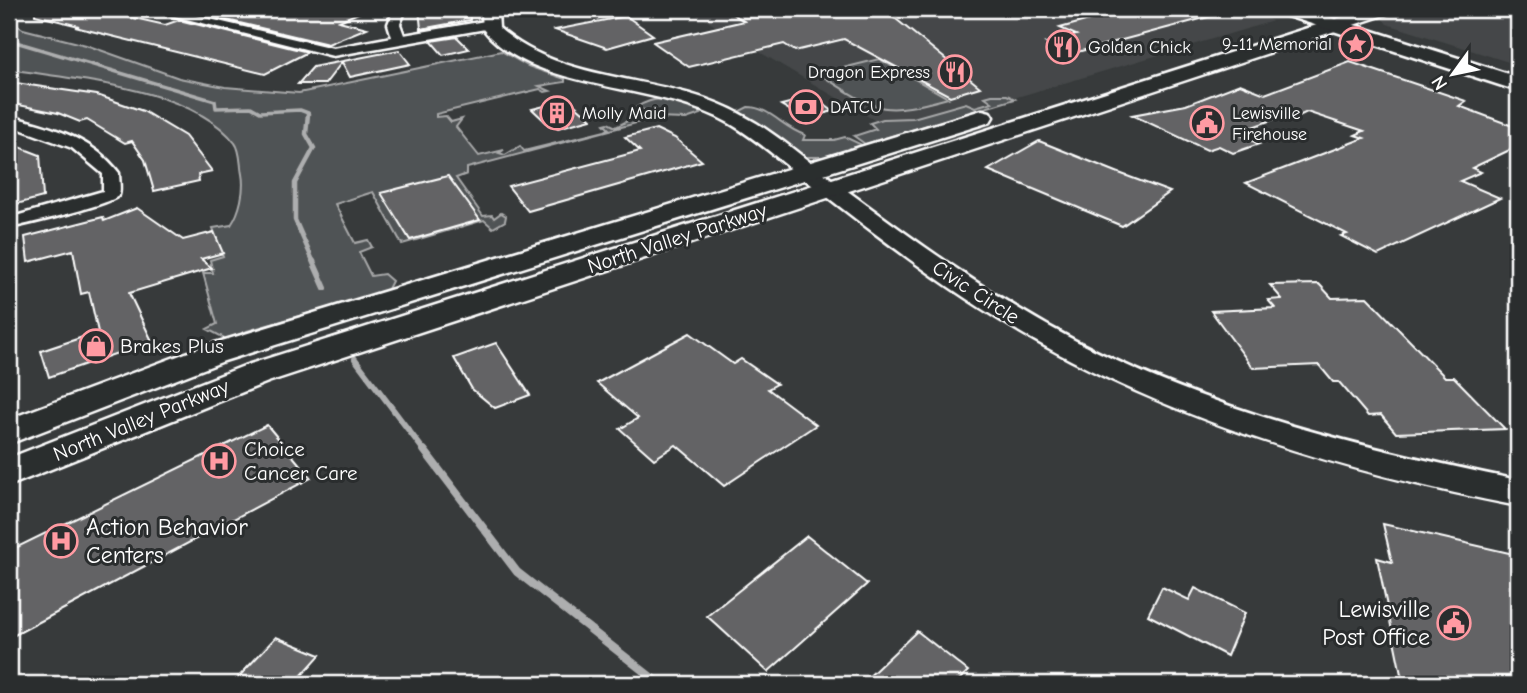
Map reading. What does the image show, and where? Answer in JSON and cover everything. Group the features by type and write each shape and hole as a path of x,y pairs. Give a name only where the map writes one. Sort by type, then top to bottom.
{"main road":[{"name":"North Valley Parkway","path":"9,432 213,354 819,179 1056,115 1181,75 1329,15 1384,9"},
{"name":"North Valley Parkway","path":"9,473 256,374 819,179 1034,101 1153,64 1282,13"},
{"path":"1282,13 1329,15 1518,72"},
{"path":"1329,15 1518,84"},
{"path":"1153,64 1181,75"},
{"path":"1103,79 1130,92"},
{"path":"1034,101 1056,115"}],"street":[{"path":"153,9 333,52 492,17"},
{"path":"399,39 394,24 400,9"},
{"name":"Civic Circle","path":"492,17 491,29 505,44 525,57 556,69 650,88 700,103 736,119 934,265 1013,318 1056,342 1241,422 1332,451 1518,493"},
{"path":"9,120 58,134 88,150 101,160 111,173 111,194 9,223"}],"shaded area":[{"path":"687,9 1242,9 1273,21 896,133"},
{"path":"1403,9 1518,9 1518,65 1387,24 1380,16"},
{"path":"9,20 23,29 86,45 179,78 225,87 299,93 501,51 528,66 565,79 565,82 539,86 550,91 540,89 436,114 436,117 446,116 451,122 462,119 456,127 479,156 504,150 499,153 505,155 520,146 524,151 605,131 609,129 604,124 616,127 646,111 637,107 653,100 674,102 698,110 701,114 686,119 655,118 467,168 467,174 456,178 483,216 492,215 494,218 501,213 506,216 505,221 493,228 484,220 402,244 373,192 335,204 355,243 368,240 372,247 359,252 371,276 384,274 392,281 387,291 247,331 228,340 207,329 217,324 203,273 213,273 210,260 223,256 213,228 231,225 241,201 243,180 235,143 216,124 191,109 162,98 98,82 9,69"},
{"path":"879,59 948,98 892,109 880,107 854,96 819,74"},
{"path":"1007,95 1015,99 865,144 854,136 876,129 870,123 883,119 913,118 966,103 975,107 992,102 985,97"},
{"path":"748,107 770,114 805,135 803,140 834,140 845,137 862,145 825,157 806,157 738,112"}],"building":[{"path":"35,9 95,9 165,25 179,20 308,52 265,74 75,27 79,26 35,15"},
{"path":"209,9 368,9 339,21 367,28 328,44 197,13"},
{"path":"419,9 470,9 470,20 421,29"},
{"path":"724,9 874,9 896,19 980,87 950,96 844,39 795,51 784,44 689,67 653,42 744,21"},
{"path":"1129,9 1222,9 1223,13 1070,54 1046,43 1076,35 1060,28"},
{"path":"626,16 653,35 607,48 555,30"},
{"path":"457,37 469,49 443,55 431,41"},
{"path":"399,50 410,64 350,77 342,62 325,84 298,84 313,67"},
{"path":"1350,62 1466,101 1459,106 1518,128 1518,146 1472,168 1481,172 1460,181 1500,198 1378,255 1341,236 1347,234 1246,183 1364,138 1355,135 1364,131 1307,112 1299,116 1291,113 1236,133 1259,144 1233,153 1219,146 1207,150 1132,115 1186,105 1240,84 1265,94"},
{"path":"9,82 97,95 143,111 185,136 212,171 198,174 199,181 154,191 145,160 132,141 125,143 87,120 80,122 58,113 9,103"},
{"path":"813,97 833,111 805,119 781,105"},
{"name":"Molly Maid","path":"569,100 591,119 558,128 554,124 549,125 532,109"},
{"path":"656,129 675,138 702,161 528,211 508,186 640,151 625,137"},
{"path":"1039,141 1170,192 1122,226 988,170"},
{"path":"9,143 40,155 43,197 9,206"},
{"path":"448,176 480,220 410,240 381,193"},
{"path":"137,208 183,240 214,232 223,253 201,259 212,268 129,293 152,341 49,377 41,351 98,332 89,292 81,294 73,250 28,262 25,237 103,217 104,221"},
{"path":"1319,284 1332,298 1367,297 1445,377 1454,377 1505,429 1396,433 1381,415 1368,416 1339,382 1333,382 1319,365 1253,368 1211,311 1275,308 1268,300 1282,299 1270,285"},
{"path":"690,333 733,364 741,359 777,384 768,389 816,425 724,486 676,445 654,459 620,429 638,418 597,383"},
{"path":"496,343 530,395 495,408 472,389 454,358"},
{"path":"267,425 311,478 9,638 9,551"},
{"name":"Lewisville Post Office","path":"1383,524 1518,555 1518,684 1403,684 1377,558 1392,562"},
{"path":"807,536 867,584 768,672 707,616"},
{"path":"1162,587 1189,600 1195,588 1245,613 1227,656 1148,615"},
{"path":"917,631 968,671 955,684 861,684"},
{"path":"276,637 320,655 294,684 232,684"}],"waterway":[{"path":"9,40 215,101 216,108 251,107 260,112 300,110 308,114"},
{"path":"308,114 306,134 314,148 295,183 295,220 314,263"},
{"path":"313,261 325,288"},
{"path":"355,359 425,452"},
{"path":"424,450 517,572 660,684"}],"place":[{"name":"9-11 Memorial","path":"1356,44"},
{"name":"Golden Chick","path":"1063,47"},
{"name":"Dragon Express","path":"955,72"},
{"name":"DATCU","path":"806,107"},
{"name":"Molly Maid","path":"557,113"},
{"name":"Lewisville Firehouse","path":"1207,123"},
{"name":"Brakes Plus","path":"96,346"},
{"name":"Choice Cancer Care","path":"219,461"},
{"name":"Action Behavior Centers","path":"61,541"},
{"name":"Lewisville Post Office","path":"1454,623"}]}
